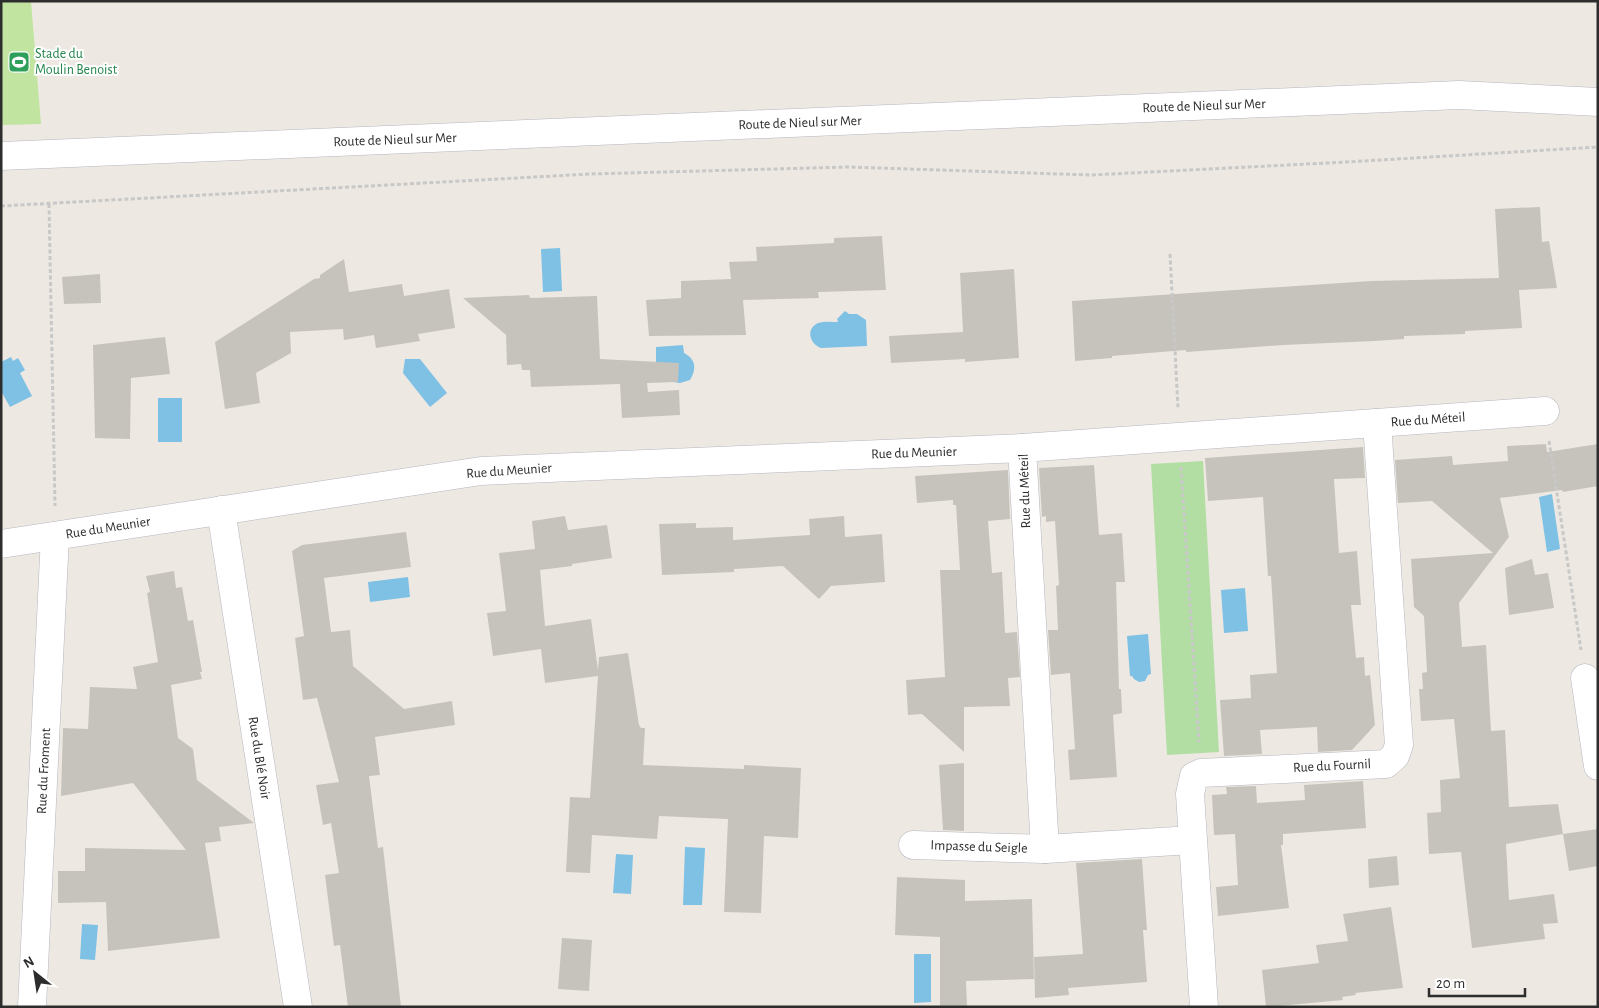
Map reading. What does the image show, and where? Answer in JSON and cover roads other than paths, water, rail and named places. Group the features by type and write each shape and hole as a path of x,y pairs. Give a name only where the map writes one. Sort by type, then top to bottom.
{"street":[{"name":"Route de Nieul sur Mer","path":"1,156 1459,95 1598,102"},
{"name":"Rue du Méteil","path":"1045,849 1022,448 1545,412"},
{"name":"Rue du Fournil","path":"1192,840 1190,794 1194,776 1201,773 1386,764 1395,756 1399,746 1377,423"},
{"name":"Rue du Meunier","path":"1,544 482,471 1022,448"},
{"name":"Rue du Blé Noir","path":"221,510 298,1007"},
{"name":"Rue du Froment","path":"32,1007 55,536"},
{"path":"1585,678 1598,766"},
{"path":"1045,849 1192,840 1204,1007"},
{"name":"Impasse du Seigle","path":"913,845 1045,849"}],"water":[{"path":"560,248 562,291 543,292 541,249"},
{"path":"845,311 849,314 857,314 866,320 867,346 821,348 817,346 810,336 811,329 818,323 838,322 837,319"},
{"path":"683,345 684,353 693,361 694,372 690,380 680,383 673,382 656,363 656,347"},
{"path":"11,357 13,361 18,358 25,370 20,373 32,396 10,407 1,391 1,362"},
{"path":"405,359 420,359 447,393 430,407 403,373"},
{"path":"158,398 182,398 182,442 158,442"},
{"path":"1552,494 1560,549 1547,552 1539,497"},
{"path":"408,577 410,597 370,602 368,582"},
{"path":"1245,588 1248,631 1224,633 1221,590"},
{"path":"1148,634 1151,674 1148,675 1145,681 1139,682 1130,676 1127,636"},
{"path":"685,847 705,848 702,905 683,905"},
{"path":"616,854 633,855 631,894 613,893"},
{"path":"82,924 98,925 95,960 80,959"},
{"path":"914,954 931,954 931,1002 914,1003"}],"place":[{"name":"Stade du Moulin Benoist","path":"19,62"}]}
